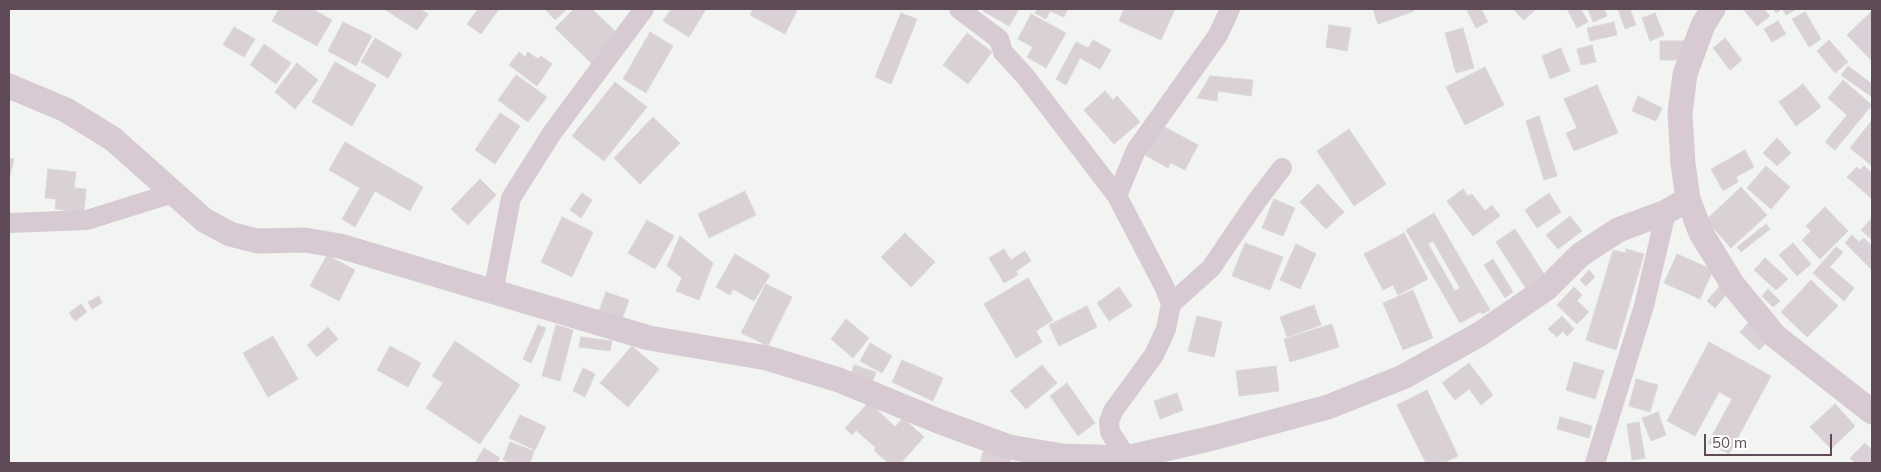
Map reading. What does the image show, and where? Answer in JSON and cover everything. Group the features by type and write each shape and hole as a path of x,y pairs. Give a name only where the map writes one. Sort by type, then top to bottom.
{"street":[{"path":"493,293 511,198 552,133 644,9"},
{"path":"959,9 999,39 1003,52 1025,76 1117,196 1164,286 1171,304 1166,329 1154,354 1113,411 1109,422 1110,432 1128,460"},
{"path":"1117,196 1136,150 1218,34 1230,9"},
{"path":"1713,9 1703,25 1685,74 1680,113 1683,164 1688,199 1701,233 1733,285 1775,336 1872,412"},
{"path":"9,86 66,110 113,139 204,220 230,234 257,240 305,240 340,246 649,338 767,358 839,380 938,421 1009,446 1062,456 1128,460 1328,407 1403,377 1480,334 1547,288 1580,255 1618,230 1666,212 1688,199"},
{"path":"1171,304 1211,268 1256,202 1282,168"},
{"path":"9,223 87,220 173,192"},
{"path":"1595,463 1644,306 1666,212"}],"building":[{"path":"279,9 312,9 332,20 317,46 272,21"},
{"path":"384,9 420,9 428,14 417,30"},
{"path":"478,9 499,9 481,34 467,24"},
{"path":"545,9 567,9 555,20"},
{"path":"574,9 592,9 620,36 592,64 555,28"},
{"path":"671,9 706,9 689,37 663,21"},
{"path":"753,9 792,9 797,11 785,34 750,15"},
{"path":"985,9 1019,9 1009,26 983,11"},
{"path":"1037,9 1068,9 1064,17 1050,11 1046,19 1035,13"},
{"path":"1124,9 1175,9 1161,40 1119,21"},
{"path":"1373,9 1413,9 1414,11 1378,24"},
{"path":"1468,9 1481,9 1488,22 1476,28"},
{"path":"1513,9 1536,9 1524,20"},
{"path":"1567,9 1581,9 1588,22 1577,28"},
{"path":"1588,9 1604,9 1607,16 1593,22"},
{"path":"1618,9 1630,9 1636,25 1625,29"},
{"path":"1743,9 1764,9 1770,16 1757,26"},
{"path":"1773,9 1782,9 1776,13"},
{"path":"1782,9 1797,9 1786,15"},
{"path":"1872,11 1872,61 1847,35"},
{"path":"1805,12 1821,39 1809,47 1792,19"},
{"path":"901,13 917,19 891,84 875,77"},
{"path":"1655,13 1664,35 1650,41 1642,18"},
{"path":"1031,14 1066,33 1046,68 1027,57 1033,47 1018,39"},
{"path":"1778,21 1786,34 1772,42 1764,29"},
{"path":"343,22 372,36 356,66 328,51"},
{"path":"1614,22 1617,35 1590,41 1587,28"},
{"path":"1329,25 1351,28 1347,51 1326,47"},
{"path":"234,27 255,39 244,57 223,45"},
{"path":"1463,28 1474,68 1456,73 1445,33"},
{"path":"650,32 673,46 646,93 623,79"},
{"path":"967,33 992,52 968,84 943,65"},
{"path":"375,38 402,54 388,78 361,62"},
{"path":"1725,38 1742,60 1730,70 1713,48"},
{"path":"1093,40 1111,50 1100,69 1080,58 1066,85 1056,79 1076,42 1088,48"},
{"path":"1829,40 1848,62 1835,73 1817,51"},
{"path":"1660,41 1686,41 1686,60 1660,60"},
{"path":"264,44 291,63 276,84 250,65"},
{"path":"1592,45 1596,62 1581,65 1577,49"},
{"path":"1561,48 1570,71 1550,79 1542,56"},
{"path":"519,52 525,57 528,52 538,59 541,56 552,64 537,86 509,65"},
{"path":"335,62 376,85 352,126 312,102"},
{"path":"297,63 318,80 295,109 275,92"},
{"path":"1848,66 1872,84 1872,97 1841,75"},
{"path":"1485,67 1504,105 1465,125 1446,87"},
{"path":"516,75 547,97 528,122 498,100"},
{"path":"1210,76 1253,80 1251,96 1218,91 1217,101 1197,98"},
{"path":"1843,80 1872,105 1835,150 1825,142 1847,115 1828,98"},
{"path":"615,82 647,107 604,161 572,136"},
{"path":"1803,84 1821,107 1796,126 1779,102"},
{"path":"1597,85 1618,133 1574,151 1566,133 1577,128 1564,99"},
{"path":"1105,91 1113,100 1117,96 1140,122 1114,144 1084,110"},
{"path":"1638,96 1662,108 1656,121 1632,111"},
{"path":"500,113 520,126 495,164 475,150"},
{"path":"1539,116 1557,176 1544,180 1526,121"},
{"path":"653,117 680,143 640,184 614,158"},
{"path":"1872,120 1872,166 1850,148"},
{"path":"1161,125 1198,145 1185,170 1171,163 1168,168 1145,155"},
{"path":"1349,129 1386,184 1354,206 1317,151"},
{"path":"1777,138 1791,153 1777,166 1763,153"},
{"path":"345,142 423,187 410,211 375,191 355,227 342,219 360,188 329,170"},
{"path":"1745,150 1754,167 1736,177 1738,182 1723,191 1711,169"},
{"path":"9,158 14,159 9,179"},
{"path":"1766,166 1790,187 1771,209 1747,188"},
{"path":"1864,166 1872,173 1871,198 1847,177 1857,167 1860,170"},
{"path":"48,169 76,172 74,188 86,189 84,213 55,209 56,199 45,198"},
{"path":"480,179 496,195 468,225 451,209"},
{"path":"1318,184 1344,212 1326,229 1300,202"},
{"path":"1741,187 1767,215 1731,248 1706,220"},
{"path":"1463,189 1468,196 1472,194 1485,211 1492,205 1500,216 1473,236 1447,201"},
{"path":"745,191 756,215 709,238 698,214"},
{"path":"582,193 592,200 581,218 570,210"},
{"path":"1549,193 1561,212 1537,228 1525,210"},
{"path":"1274,199 1295,208 1283,236 1262,228"},
{"path":"1825,207 1848,231 1820,259 1802,240 1811,231 1806,226"},
{"path":"1434,213 1490,310 1482,314 1480,312 1460,323 1406,230","holes":["1433,241 1460,288 1455,291 1428,244"]},
{"path":"1570,216 1582,231 1558,249 1546,235"},
{"path":"562,217 593,232 572,277 541,262"},
{"path":"1872,218 1872,240 1861,230"},
{"path":"647,220 674,236 655,269 628,253"},
{"path":"1766,224 1770,229 1741,252 1737,247"},
{"path":"1515,229 1546,277 1527,290 1496,242"},
{"path":"905,233 935,262 911,287 881,257"},
{"path":"1404,233 1428,279 1398,295 1393,285 1383,290 1364,254"},
{"path":"1852,235 1859,242 1864,238 1872,246 1872,270 1845,243"},
{"path":"680,236 713,263 699,300 676,291 682,278 667,266"},
{"path":"1245,243 1283,257 1270,290 1232,276"},
{"path":"1793,243 1811,264 1797,276 1779,255"},
{"path":"1296,244 1316,254 1300,289 1280,280"},
{"path":"1836,247 1843,252 1830,267 1854,288 1844,301 1813,273"},
{"path":"1004,249 1011,260 1025,251 1031,261 1016,271 1018,275 1004,283 989,258"},
{"path":"1626,249 1644,254 1616,350 1586,340 1613,250 1625,253"},
{"path":"735,254 770,275 754,301 733,289 730,295 716,287"},
{"path":"1677,254 1713,270 1700,299 1664,283"},
{"path":"327,255 355,270 339,301 310,286"},
{"path":"1765,258 1788,279 1776,290 1754,270"},
{"path":"1493,259 1513,292 1505,298 1484,265"},
{"path":"1589,270 1595,277 1586,286 1580,280"},
{"path":"1028,278 1053,320 1036,331 1042,342 1016,358 984,304"},
{"path":"1811,280 1838,306 1807,337 1781,312"},
{"path":"1723,282 1731,289 1715,308 1707,301"},
{"path":"766,284 792,297 768,346 741,333"},
{"path":"1119,287 1132,306 1109,321 1097,303"},
{"path":"1574,287 1582,295 1577,301 1589,312 1577,324 1557,305"},
{"path":"1768,289 1780,301 1773,307 1762,296"},
{"path":"1413,290 1433,338 1403,350 1383,303"},
{"path":"606,292 629,300 622,319 599,311"},
{"path":"99,296 102,303 92,309 88,302"},
{"path":"81,304 87,312 75,321 69,313"},
{"path":"1314,305 1321,325 1287,337 1280,317"},
{"path":"1087,306 1097,327 1059,346 1049,325"},
{"path":"1197,316 1222,322 1214,357 1188,351"},
{"path":"1562,316 1574,329 1567,336 1563,331 1557,337 1548,329"},
{"path":"846,319 869,338 853,358 831,339"},
{"path":"1749,322 1769,340 1759,350 1740,332"},
{"path":"1332,324 1339,347 1290,362 1284,339"},
{"path":"538,325 546,328 531,363 523,359"},
{"path":"556,325 573,330 560,381 542,376"},
{"path":"328,327 338,339 317,357 307,345"},
{"path":"273,336 298,379 268,397 243,353"},
{"path":"581,337 612,341 610,351 579,347"},
{"path":"455,341 520,385 480,444 426,408 443,383 432,376"},
{"path":"1709,342 1771,376 1729,454 1708,443 1732,399 1719,392 1695,436 1667,421"},
{"path":"870,343 892,356 882,373 860,361"},
{"path":"390,346 421,363 408,387 377,370"},
{"path":"632,346 659,369 628,407 600,383"},
{"path":"902,360 943,378 933,401 892,382"},
{"path":"1574,362 1604,371 1595,399 1566,390"},
{"path":"1469,363 1493,395 1481,405 1469,389 1455,400 1442,383"},
{"path":"854,365 876,372 873,381 851,374"},
{"path":"1042,365 1057,383 1026,409 1010,391"},
{"path":"1276,366 1279,391 1239,396 1236,371"},
{"path":"583,368 595,374 585,397 573,391"},
{"path":"1636,379 1658,385 1650,412 1629,406"},
{"path":"1067,383 1095,423 1078,436 1050,396"},
{"path":"1427,390 1458,456 1443,463 1426,463 1397,405"},
{"path":"1177,393 1183,410 1160,419 1154,401"},
{"path":"869,402 895,427 876,448 856,430 852,435 845,428"},
{"path":"1835,404 1855,426 1831,449 1810,427"},
{"path":"1658,412 1666,435 1651,441 1642,418"},
{"path":"520,415 546,427 535,450 509,438"},
{"path":"1560,417 1592,426 1589,438 1557,429"},
{"path":"903,418 924,437 901,463 888,463 874,450"},
{"path":"1639,422 1645,458 1632,460 1627,424"},
{"path":"510,442 534,451 530,463 512,463 503,460"},
{"path":"1865,443 1872,450 1872,463 1855,463 1850,458"},
{"path":"484,448 500,458 497,463 475,463"},
{"path":"984,449 1011,457 1010,463 980,463"}]}
